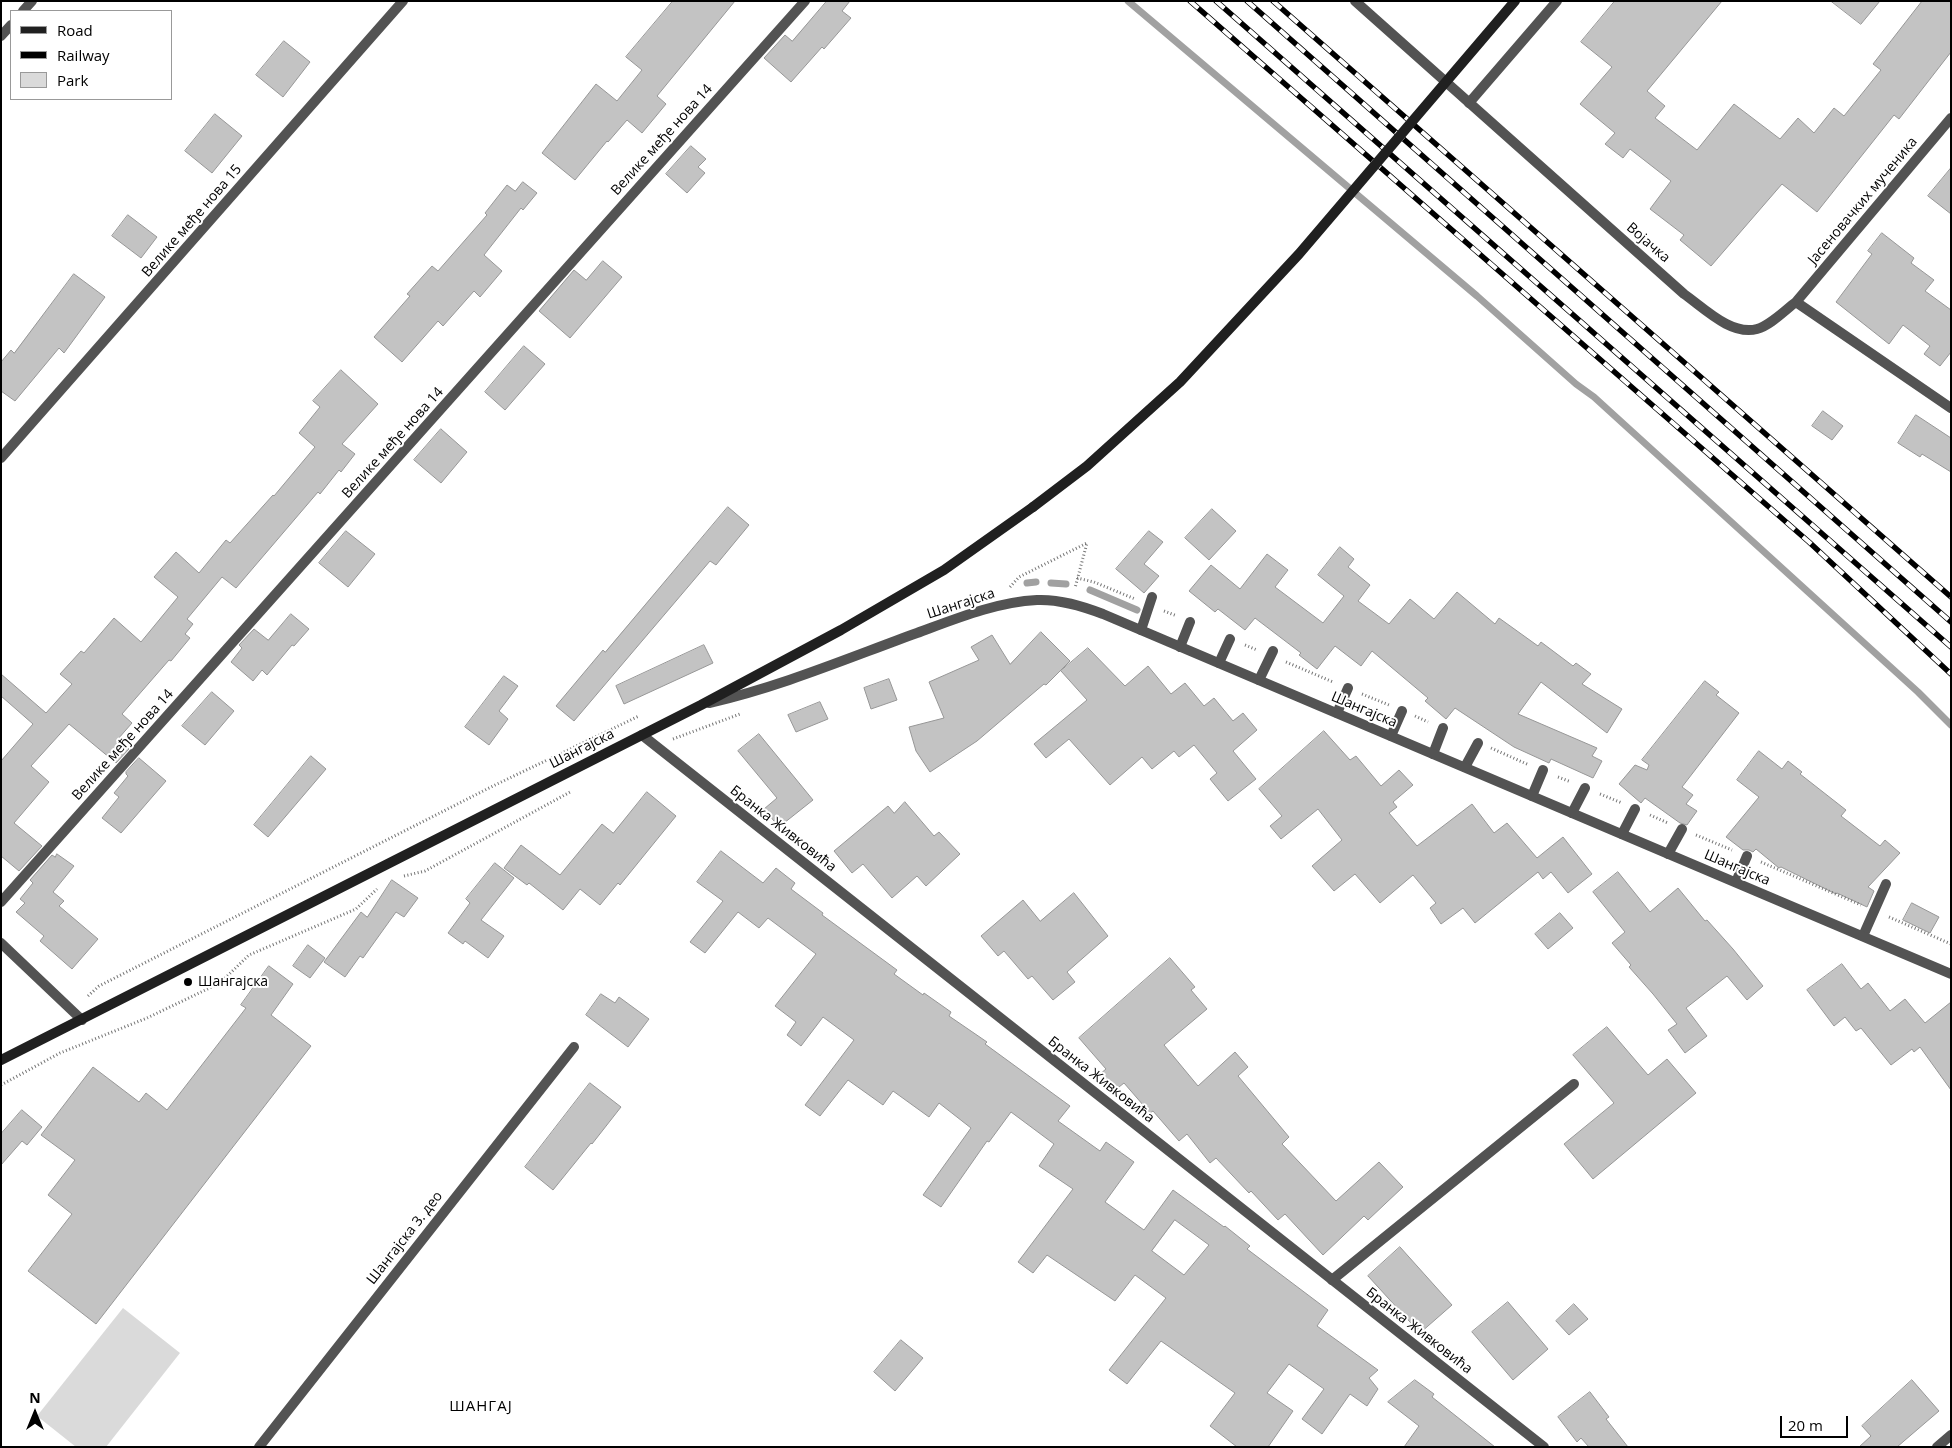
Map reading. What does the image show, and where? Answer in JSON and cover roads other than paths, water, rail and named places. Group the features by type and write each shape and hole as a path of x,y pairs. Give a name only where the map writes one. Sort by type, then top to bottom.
{"main road":[{"path":"701,705 842,630 944,570 1087,466 1180,382 1299,254 1515,1"},
{"name":"Шангајска","path":"1,1060 701,705"}],"street":[{"name":"Велике међе нова 15","path":"1,458 403,1"},
{"name":"Велике међе нова 14","path":"1,902 805,1"},
{"name":"Војачка","path":"1355,1 1684,294 1715,316 1732,326 1742,329 1758,328 1767,324 1796,302"},
{"path":"1469,103 1557,1"},
{"path":"1,36 10,26"},
{"name":"Јасеновачких мученика","path":"1796,302 1951,118"},
{"path":"1796,302 1951,408"},
{"name":"Шангајска","path":"701,705 764,689 955,619 994,607 1038,600 1071,603 1141,630 1951,974"},
{"path":"1141,630 1151,601"},
{"path":"1180,647 1190,622"},
{"path":"1219,663 1230,639"},
{"path":"1259,680 1271,653"},
{"path":"1337,713 1348,688"},
{"path":"1391,736 1402,711"},
{"path":"1433,754 1443,728"},
{"name":"Бранка Живковића","path":"642,735 1544,1447"},
{"path":"1465,767 1478,743"},
{"path":"1532,796 1543,770"},
{"path":"1572,813 1585,788"},
{"path":"1622,834 1635,809"},
{"path":"1668,854 1682,829"},
{"path":"1736,882 1747,856"},
{"path":"1863,936 1886,884"},
{"path":"1,943 73,1009 82,1020"},
{"name":"Шангајска 3. део","path":"259,1447 574,1047"},
{"path":"1332,1280 1574,1084"},
{"path":"1937,1447 1951,1435"}],"waterway":[{"path":"1128,1 1477,296 1576,384 1594,397 1918,692 1951,725"},
{"path":"1027,583 1036,582"},
{"path":"1051,583 1066,584"},
{"path":"1090,590 1137,610"}],"railway":[{"path":"1190,1 1809,542 1951,674"},
{"path":"1216,1 1951,647"},
{"path":"1247,1 1951,622"},
{"path":"1273,1 1951,597"}],"place":[{"name":"Шангајска","path":"188,982"}],"district":[{"name":"ШАНГАЈ","path":"481,1407"}]}
